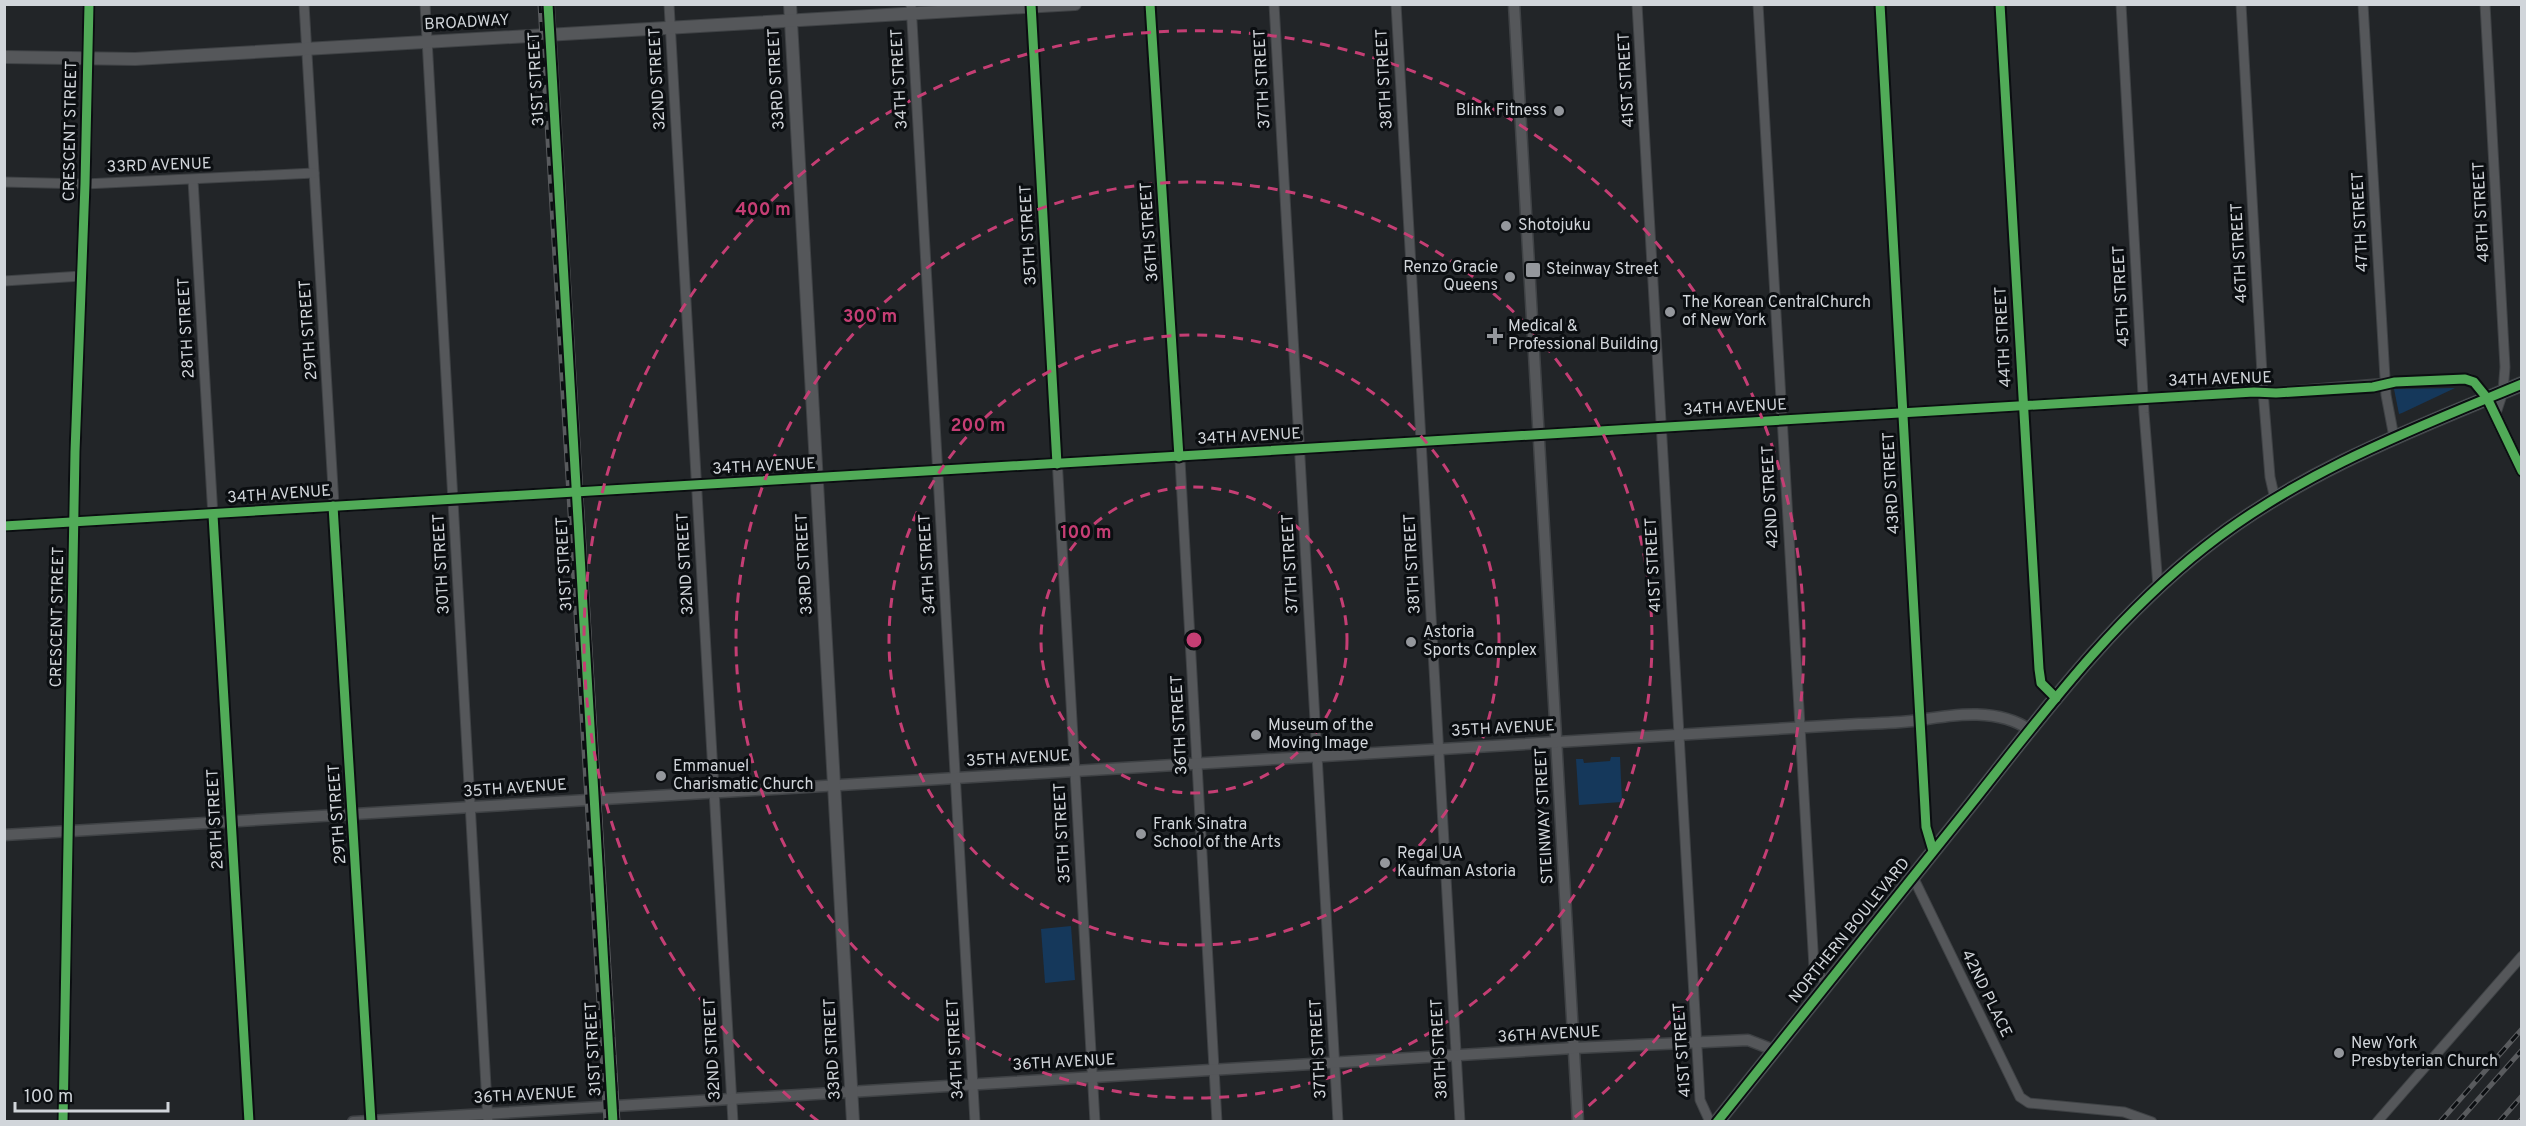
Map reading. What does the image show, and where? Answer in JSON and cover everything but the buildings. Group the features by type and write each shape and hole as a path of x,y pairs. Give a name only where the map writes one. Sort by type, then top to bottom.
{"main road":[{"name":"31ST STREET","path":"548,4 613,1122"},
{"name":"33RD STREET","path":"790,4 854,1122"},
{"name":"BROADWAY","path":"4,57 135,59 791,21 912,9 1075,4"},
{"name":"NORTHERN BOULEVARD","path":"1717,1122 2056,698 2100,645 2158,586 2205,546 2275,499 2339,462 2522,384"}],"street":[{"name":"CRESCENT STREET","path":"63,1122 75,452 89,4"},
{"name":"29TH STREET","path":"304,4 371,1121"},
{"name":"30TH STREET","path":"425,4 488,1117"},
{"name":"32ND STREET","path":"669,4 733,1122"},
{"name":"36TH STREET","path":"1150,4 1179,457 1217,1122"},
{"name":"37TH STREET","path":"1274,4 1338,1122"},
{"name":"38TH STREET","path":"1396,4 1460,1122"},
{"name":"STEINWAY STREET","path":"1514,4 1578,1122"},
{"name":"41ST STREET","path":"1637,4 1700,1100 1710,1122"},
{"name":"42ND STREET","path":"1758,4 1814,967 1826,984"},
{"name":"43RD STREET","path":"1880,4 1926,827 1934,851"},
{"name":"44TH STREET","path":"2000,4 2039,669 2042,683 2056,698"},
{"name":"45TH STREET","path":"2121,4 2143,398 2154,561 2158,586"},
{"name":"46TH STREET","path":"2241,4 2263,391 2270,477 2275,499"},
{"name":"47TH STREET","path":"2363,4 2385,384 2394,437"},
{"name":"48TH STREET","path":"2485,4 2505,367 2503,392 2495,416"},
{"name":"35TH STREET","path":"1031,6 1095,1122"},
{"name":"34TH STREET","path":"912,9 975,1122"},
{"name":"33RD AVENUE","path":"4,182 85,184 314,173"},
{"name":"28TH STREET","path":"193,180 249,1122"},
{"path":"4,280 82,276"},
{"name":"34TH AVENUE","path":"4,526 453,501 2143,398 2263,391 2276,393 2385,384 2395,381 2469,379 2487,398"},
{"path":"2487,398 2522,471"},
{"name":"35TH AVENUE","path":"4,835 1958,716 2003,717 2018,722 2030,730"},
{"name":"42ND PLACE","path":"1912,877 2017,1093 2029,1103 2124,1112 2152,1122"},
{"path":"2377,1122 2522,956"},
{"name":"36TH AVENUE","path":"353,1122 488,1117 612,1106 1574,1048 1748,1040 1774,1050"}],"shaded area":[{"path":"2455,388 2402,413 2399,414 2394,389"},
{"path":"1611,757 1620,757 1622,802 1579,805 1576,759 1583,759 1584,763 1610,761"},
{"path":"1071,926 1075,980 1045,983 1041,929"}],"railway":[{"path":"540,4 606,1122"},
{"path":"552,4 618,1122"},
{"path":"2440,1122 2522,1029"},
{"path":"2458,1122 2522,1050"},
{"path":"2499,1122 2522,1096"},
{"path":"2519,1122 2522,1119"}],"cycle path":[{"path":"63,1122 75,452 89,4"},
{"path":"548,4 613,1122"},
{"path":"1031,4 1057,464"},
{"path":"1150,4 1179,457"},
{"path":"1880,4 1926,827 1933,851"},
{"path":"2000,4 2039,669 2041,683 2056,698"},
{"path":"4,526 2254,392 2276,393 2373,387 2395,382 2465,379 2474,382 2487,398 2522,471"},
{"path":"1717,1122 2053,701 2110,636 2172,575 2241,520 2279,496 2398,436 2522,384"},
{"path":"333,506 371,1122"},
{"path":"213,515 249,1122"}],"place":[{"name":"Blink Fitness","path":"1559,111"},
{"name":"Shotojuku","path":"1506,226"},
{"name":"Steinway Street","path":"1533,270"},
{"name":"Renzo Gracie Queens","path":"1510,277"},
{"name":"The Korean CentralChurch of New York","path":"1670,312"},
{"name":"Medical & Professional Building","path":"1495,336"},
{"name":"Astoria Sports Complex","path":"1411,642"},
{"name":"Museum of the Moving Image","path":"1256,735"},
{"name":"Emmanuel Charismatic Church","path":"661,776"},
{"name":"Frank Sinatra School of the Arts","path":"1141,834"},
{"name":"Regal UA Kaufman Astoria","path":"1385,863"},
{"name":"New York Presbyterian Church","path":"2339,1053"}]}
